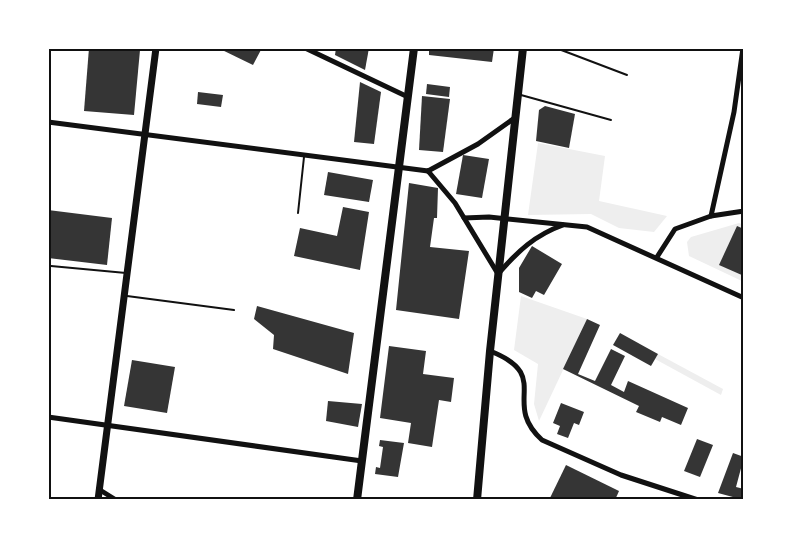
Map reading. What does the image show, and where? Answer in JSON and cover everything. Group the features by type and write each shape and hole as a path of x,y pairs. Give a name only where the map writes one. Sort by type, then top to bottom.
{"main road":[{"path":"357,500 414,48"},
{"path":"477,500 503,218 523,48"}],"street":[{"path":"98,500 156,48"},
{"path":"304,48 408,97"},
{"path":"711,216 736,102 744,48"},
{"path":"48,122 428,171 478,144 516,117"},
{"path":"428,171 443,187 465,218 498,274 529,242 542,233 564,224"},
{"path":"657,257 675,229 711,216 744,211"},
{"path":"465,218 503,218 594,229 744,298"},
{"path":"490,351 511,361 523,374 526,420 532,431 542,440 610,471 698,500"},
{"path":"48,417 362,461"},
{"path":"100,490 116,500"}],"lane":[{"path":"556,48 627,75"},
{"path":"518,94 611,120"},
{"path":"298,213 304,154"},
{"path":"51,266 127,273"},
{"path":"124,295 234,310"}],"shaded area":[{"path":"538,143 605,156 599,201 667,216 654,232 619,228 591,214 528,215"},
{"path":"739,223 744,225 744,282 689,256 687,242 691,237"},
{"path":"521,296 587,319 539,421 534,404 538,364 514,350"},
{"path":"658,354 723,389 721,395 655,359"}],"building":[{"path":"89,48 140,50 134,115 84,111"},
{"path":"218,48 262,48 253,65"},
{"path":"336,48 369,48 365,70 335,55"},
{"path":"429,48 494,48 492,62 429,55"},
{"path":"360,82 381,92 374,144 354,142"},
{"path":"427,84 450,87 449,97 426,94"},
{"path":"198,92 223,95 221,107 197,104"},
{"path":"422,96 450,99 443,152 419,150"},
{"path":"545,106 575,114 569,148 536,141 539,110"},
{"path":"463,155 489,159 482,198 456,194"},
{"path":"328,172 373,180 369,202 324,195"},
{"path":"409,183 438,188 437,218 434,218 430,247 469,251 459,319 396,310"},
{"path":"343,207 369,212 360,270 294,256 300,228 337,236"},
{"path":"48,210 112,218 107,265 48,258"},
{"path":"737,226 744,229 744,276 719,265"},
{"path":"532,246 562,264 544,295 536,291 532,298 519,292 519,268"},
{"path":"257,306 354,333 348,374 273,349 274,335 254,319"},
{"path":"587,319 600,325 578,374 595,381 611,349 625,356 611,385 624,392 628,381 688,408 681,425 662,417 660,422 636,412 639,406 563,369"},
{"path":"620,333 658,354 651,366 613,345"},
{"path":"389,346 426,351 423,374 454,378 451,402 439,400 432,447 408,443 411,423 380,418"},
{"path":"132,360 175,367 167,413 124,406"},
{"path":"328,401 362,404 358,427 326,421"},
{"path":"561,403 584,412 579,425 574,423 568,438 557,434 560,426 553,423"},
{"path":"697,439 713,445 700,477 684,471"},
{"path":"380,440 404,443 398,477 375,474 376,467 380,468 383,447 379,446"},
{"path":"733,453 744,457 736,487 744,489 744,500 718,493"},
{"path":"566,465 619,491 615,500 549,500"}]}
